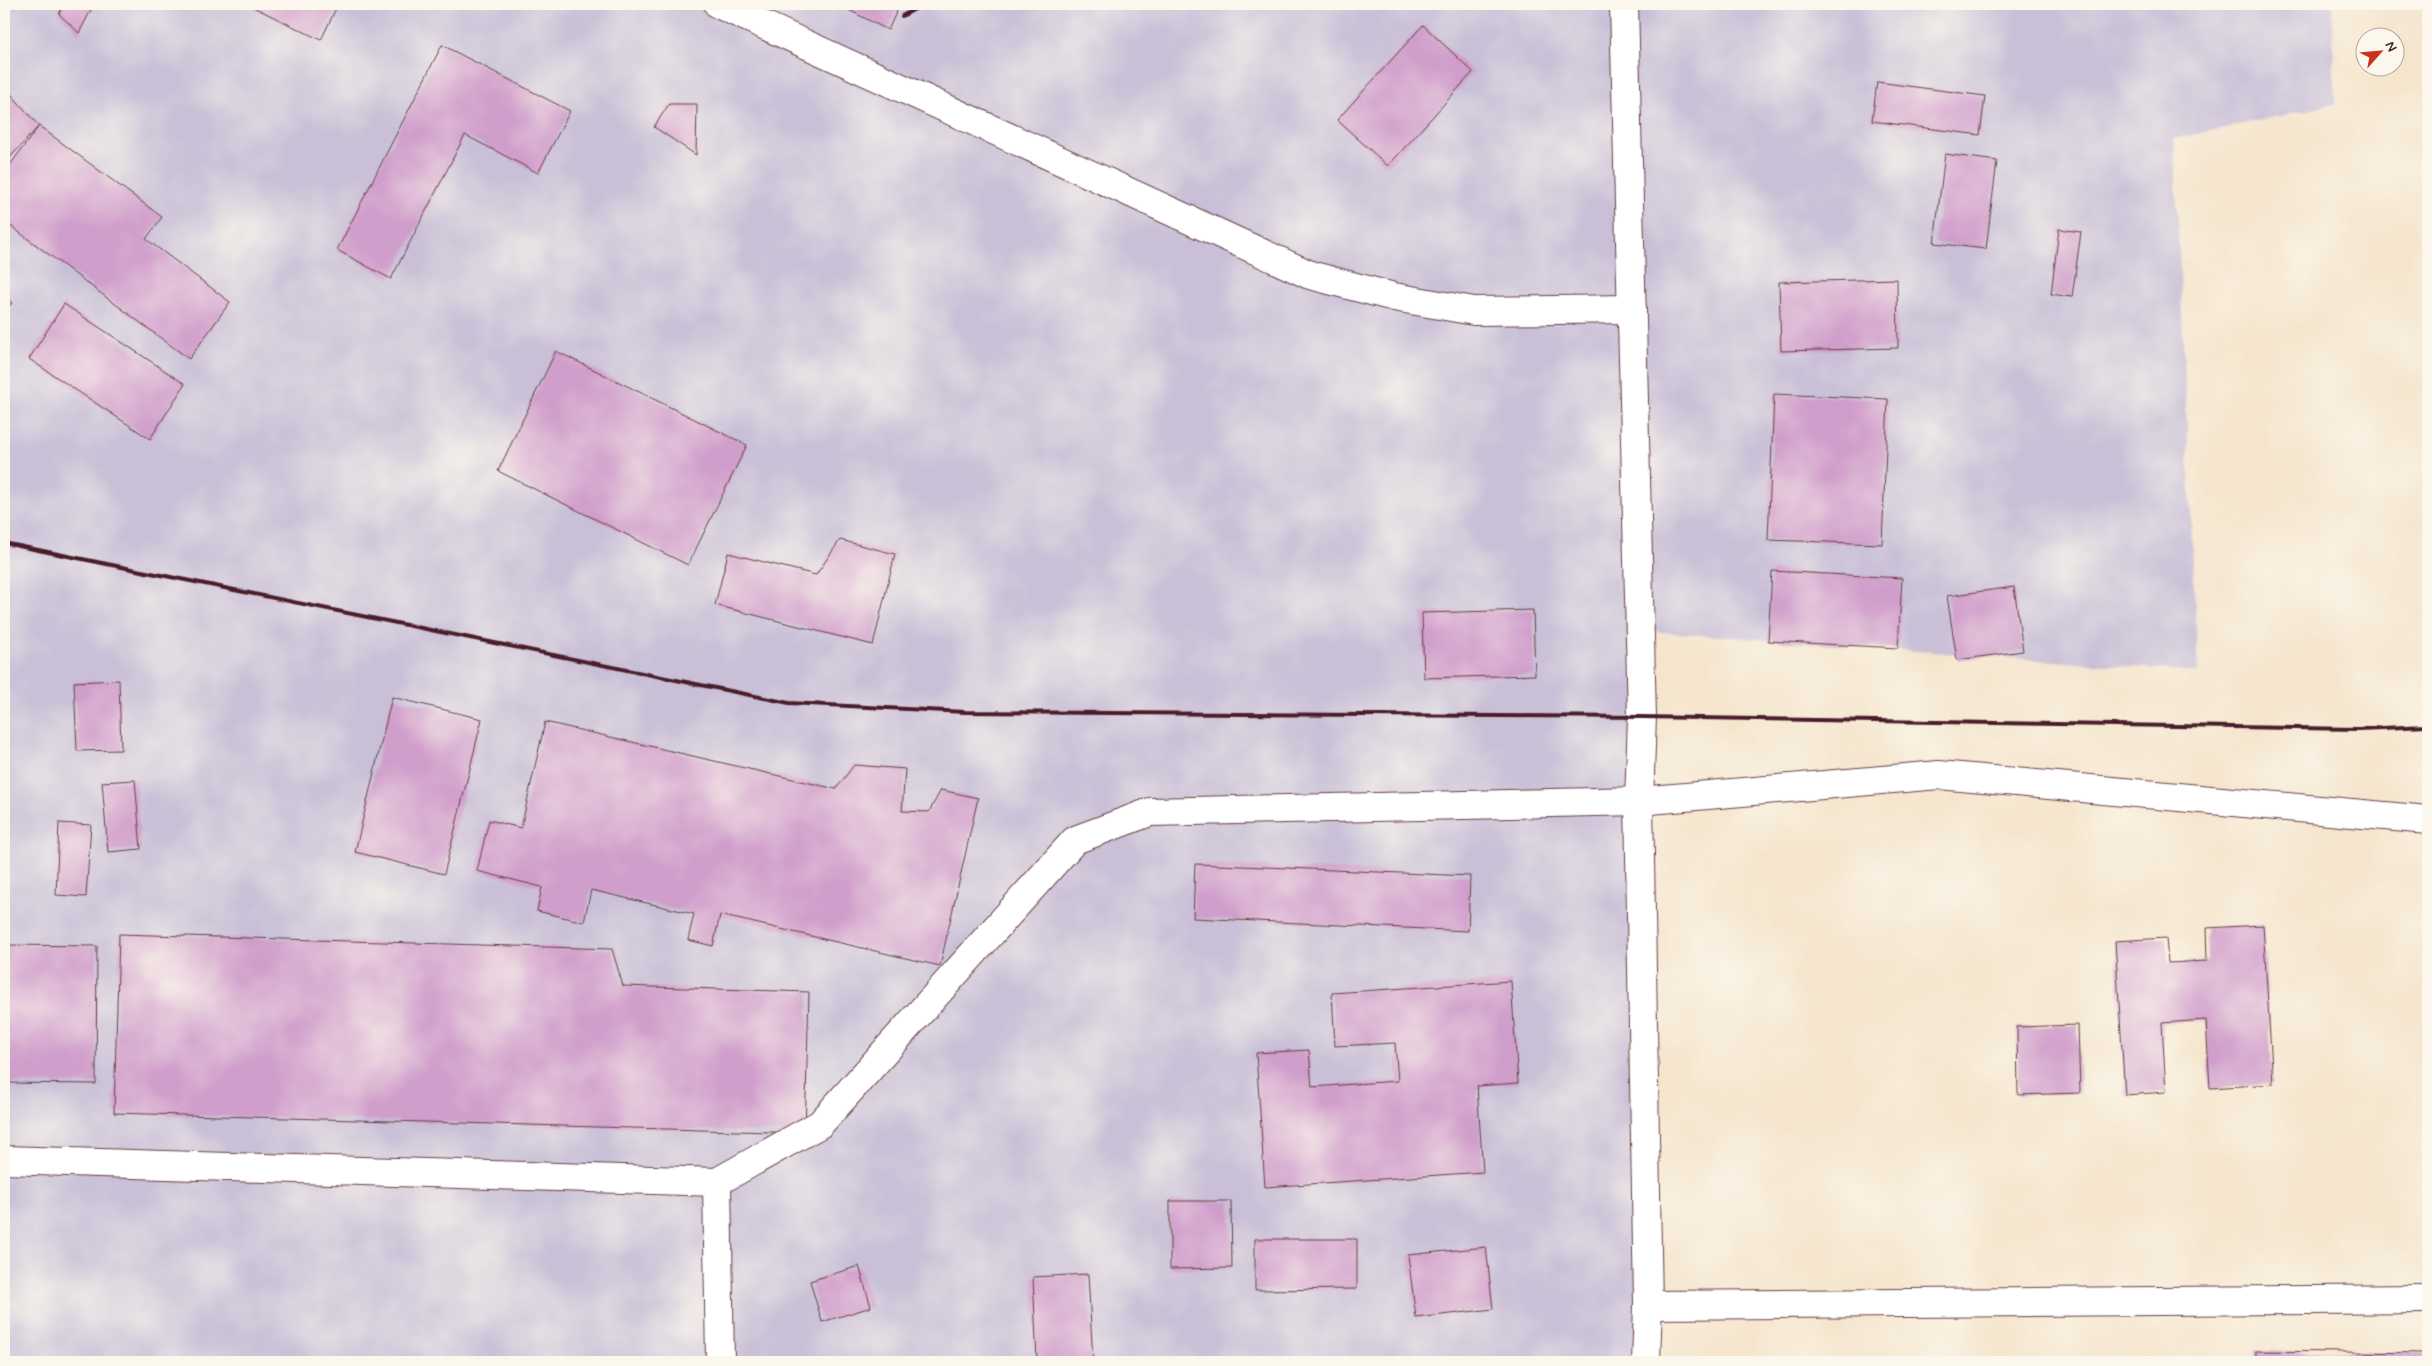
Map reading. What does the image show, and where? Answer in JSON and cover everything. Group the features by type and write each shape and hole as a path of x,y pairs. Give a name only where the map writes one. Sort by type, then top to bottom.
{"street":[{"path":"718,4 1310,275 1394,297 1474,311 1632,309"},
{"path":"1624,4 1642,717 1639,802 1648,1305 1646,1362"},
{"path":"4,1160 717,1182 820,1124 1075,840 1150,812 1639,802 1939,775 2428,820"},
{"path":"717,1182 720,1362"},
{"path":"1648,1305 2428,1299"}],"shaded area":[{"path":"4,4 2332,4 2335,104 2174,139 2198,672 1649,631 1648,1362 4,1362"}],"building":[{"path":"64,4 94,4 79,33 59,14"},
{"path":"247,4 338,4 321,40"},
{"path":"837,4 900,4 888,30"},
{"path":"1423,25 1473,72 1388,166 1337,120"},
{"path":"442,45 570,111 538,173 465,135 391,279 337,250"},
{"path":"1877,82 1985,96 1980,135 1872,121"},
{"path":"4,86 39,126 4,164"},
{"path":"669,104 697,104 696,155 654,127"},
{"path":"39,126 162,217 146,239 230,302 189,359 4,221 4,173"},
{"path":"1945,154 1997,161 1986,249 1934,243"},
{"path":"2059,229 2081,232 2072,297 2051,294"},
{"path":"1897,279 1898,348 1781,351 1779,282"},
{"path":"4,296 12,303 4,311"},
{"path":"64,304 185,384 150,439 29,359"},
{"path":"556,351 747,445 688,565 498,471"},
{"path":"1774,394 1888,399 1882,544 1768,540"},
{"path":"840,540 895,554 873,645 715,605 728,553 816,575"},
{"path":"1772,571 1902,578 1898,648 1768,641"},
{"path":"2014,587 2023,651 1957,660 1947,596"},
{"path":"1533,610 1535,675 1424,678 1422,613"},
{"path":"119,680 121,750 77,751 74,682"},
{"path":"392,697 482,719 444,874 355,852"},
{"path":"545,722 836,789 854,765 905,769 902,811 929,812 941,790 978,798 940,966 720,915 713,946 688,940 694,914 591,890 584,922 537,911 542,887 477,871 489,820 521,828"},
{"path":"135,780 141,849 108,852 102,782"},
{"path":"59,823 91,825 86,897 56,895"},
{"path":"1195,864 1470,876 1468,931 1193,918"},
{"path":"2263,925 2273,1084 2210,1088 2206,1020 2162,1023 2166,1092 2125,1095 2115,941 2166,938 2168,963 2207,961 2206,928"},
{"path":"119,934 612,949 623,986 809,992 805,1133 114,1113"},
{"path":"4,945 97,946 96,1084 4,1083"},
{"path":"1511,981 1518,1083 1477,1086 1483,1172 1265,1187 1256,1053 1309,1050 1312,1087 1398,1081 1395,1043 1335,1046 1332,993"},
{"path":"2078,1025 2080,1093 2018,1095 2017,1027"},
{"path":"1170,1201 1231,1201 1232,1268 1170,1269"},
{"path":"1255,1239 1357,1239 1357,1289 1255,1290"},
{"path":"1486,1247 1493,1309 1416,1318 1408,1255"},
{"path":"859,1266 871,1307 822,1322 810,1281"},
{"path":"1088,1274 1093,1362 1037,1362 1033,1277"},
{"path":"2256,1351 2428,1353 2428,1362 2256,1362"}],"railway":[{"path":"902,16 924,4"},
{"path":"4,543 789,703 965,712 1642,717 2358,729 2428,726"}]}
